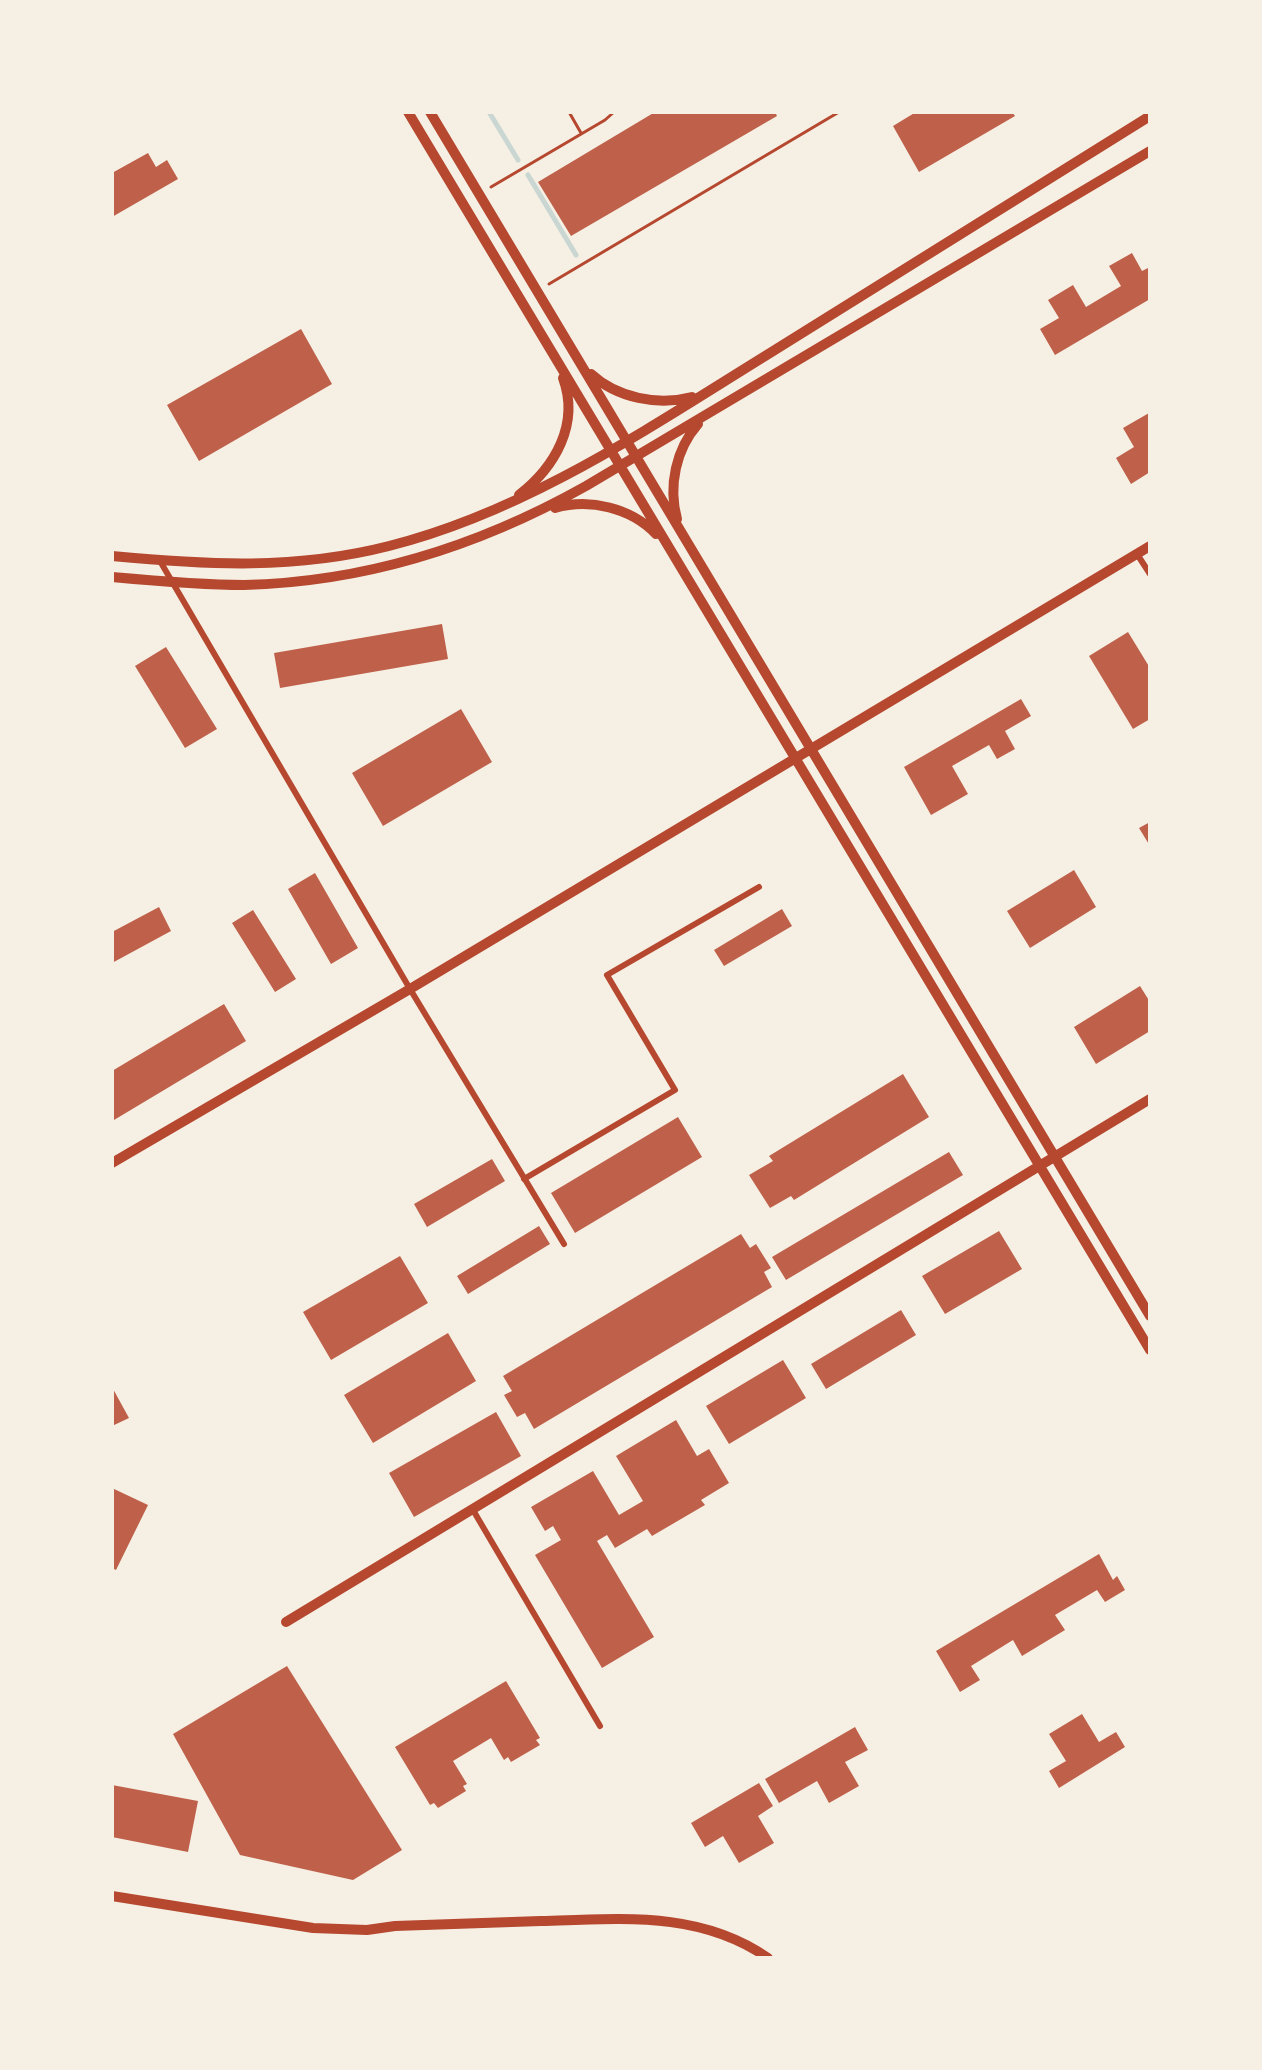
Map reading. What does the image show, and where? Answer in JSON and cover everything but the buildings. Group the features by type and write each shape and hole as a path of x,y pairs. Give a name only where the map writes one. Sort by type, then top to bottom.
{"street":[{"path":"408,112 1149,1350"},
{"path":"430,112 1149,1316"},
{"path":"112,556 215,565 301,562 344,556 437,533 497,509 548,485 714,388 1149,116"},
{"path":"112,577 205,584 263,584 324,579 363,572 440,552 480,538 534,514 636,457 1149,152"},
{"path":"497,509 521,494 535,481 548,467 560,448 568,408 565,383 555,358"},
{"path":"580,363 606,386 639,398 676,400 695,396 714,388"},
{"path":"681,530 674,504 676,467 684,443 691,431 709,413"},
{"path":"534,514 572,505 620,510 641,520 673,554"},
{"path":"112,1163 812,749 1149,546"},
{"path":"1137,554 1149,574"},
{"path":"160,561 410,988 564,1244"},
{"path":"524,1179 675,1090 607,975 759,886"},
{"path":"286,1622 1149,1099"},
{"path":"473,1510 600,1726"},
{"path":"112,1896 188,1910 313,1928 368,1930 395,1926 626,1919 665,1920 699,1926 734,1940 768,1958"}],"path":[{"path":"569,112 581,134"},
{"path":"479,194 614,112"},
{"path":"537,291 838,112"}],"waterway":[{"path":"489,112 518,160"},
{"path":"528,175 576,255"}]}
